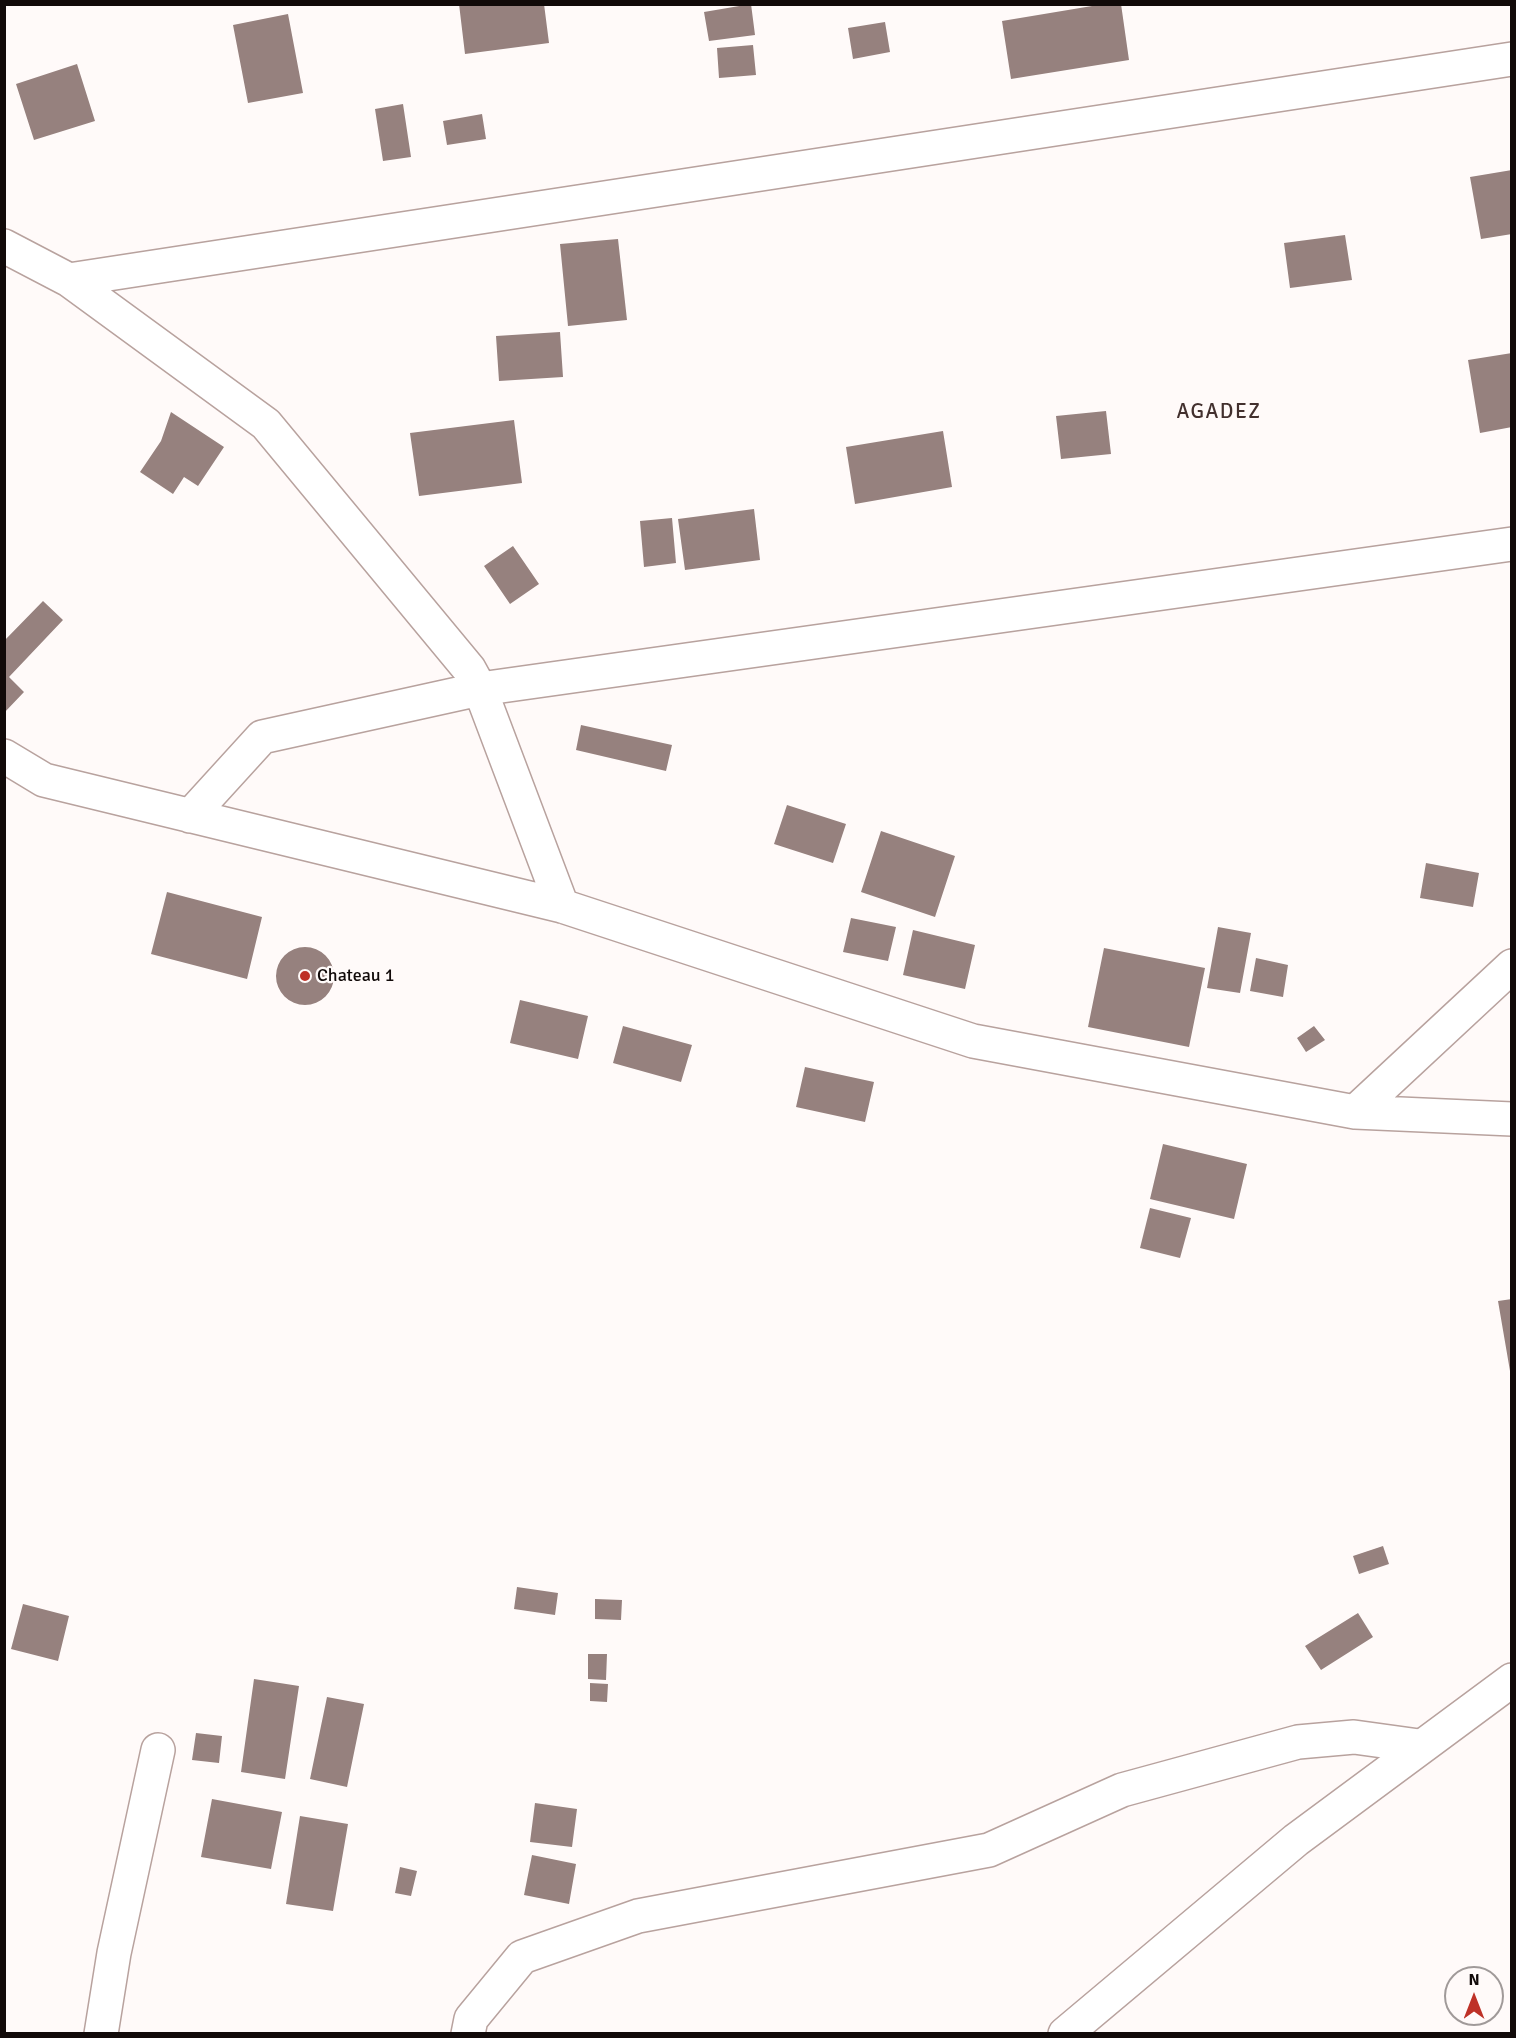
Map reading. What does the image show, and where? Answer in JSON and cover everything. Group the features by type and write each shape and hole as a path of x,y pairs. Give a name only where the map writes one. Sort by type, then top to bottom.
{"main road":[{"path":"69,280 1512,59"},
{"path":"4,246 69,280 266,424 469,669 480,689 562,906"},
{"path":"190,816 262,737 480,689 1512,544"},
{"path":"4,756 44,780 562,906 973,1041 1355,1112 1512,1119"},
{"path":"1355,1112 1512,966"},
{"path":"1065,2034 1296,1840 1419,1746 1512,1680"},
{"path":"468,2034 471,2019 522,1958 638,1916 989,1850 1122,1790 1298,1742 1354,1737 1419,1746"},
{"path":"101,2034 114,1953 158,1750"}],"building":[{"path":"459,4 544,4 549,43 465,54"},
{"path":"751,4 755,35 709,41 704,12"},
{"path":"1104,4 1121,4 1129,60 1011,79 1002,21"},
{"path":"288,14 303,93 248,103 233,25"},
{"path":"885,22 890,52 853,59 848,28"},
{"path":"753,45 756,75 719,78 717,48"},
{"path":"77,64 95,121 34,140 16,84"},
{"path":"403,104 411,157 383,161 375,109"},
{"path":"482,114 486,139 447,145 443,121"},
{"path":"1512,170 1512,234 1481,239 1470,177"},
{"path":"1345,235 1352,280 1290,288 1284,243"},
{"path":"618,239 627,320 568,326 560,244"},
{"path":"560,332 563,377 499,381 496,336"},
{"path":"1512,353 1512,427 1480,433 1468,360"},
{"path":"1106,411 1111,454 1061,459 1056,416"},
{"path":"171,412 224,447 198,486 184,477 173,494 140,472 161,441"},
{"path":"514,420 522,483 419,496 410,433"},
{"path":"943,431 952,487 855,504 846,447"},
{"path":"754,509 760,560 685,570 678,519"},
{"path":"672,518 676,563 644,567 640,521"},
{"path":"513,546 539,584 510,604 484,566"},
{"path":"43,601 63,620 9,677 24,692 4,713 4,641"},
{"path":"581,725 672,745 666,771 576,750"},
{"path":"787,805 846,824 833,863 774,844"},
{"path":"881,831 955,856 935,917 861,892"},
{"path":"1426,863 1479,873 1473,907 1420,898"},
{"path":"167,892 262,917 247,979 151,954"},
{"path":"851,918 896,927 888,961 843,952"},
{"path":"1218,927 1251,933 1240,993 1207,988"},
{"path":"913,930 975,945 965,989 903,975"},
{"name":"Chateau 1","path":"305,947 316,949 326,955 332,965 334,976 332,987 326,997 316,1003 305,1005 294,1003 284,997 278,987 276,976 278,965 284,955 294,949"},
{"path":"1104,948 1205,968 1189,1047 1088,1027"},
{"path":"1256,958 1288,965 1283,997 1250,991"},
{"path":"520,1000 588,1016 578,1059 510,1043"},
{"path":"623,1026 692,1045 681,1082 613,1063"},
{"path":"1314,1026 1325,1040 1306,1052 1297,1038"},
{"path":"805,1067 874,1082 865,1122 796,1107"},
{"path":"1163,1144 1247,1164 1234,1219 1150,1199"},
{"path":"1150,1208 1191,1218 1180,1258 1140,1248"},
{"path":"1512,1299 1512,1371 1510,1371 1498,1301"},
{"path":"1383,1546 1389,1564 1359,1574 1353,1556"},
{"path":"517,1587 558,1593 555,1615 514,1609"},
{"path":"595,1599 622,1600 621,1620 595,1619"},
{"path":"23,1604 69,1616 58,1661 11,1649"},
{"path":"1358,1613 1373,1637 1321,1670 1305,1646"},
{"path":"588,1654 607,1654 606,1680 588,1679"},
{"path":"254,1679 299,1686 285,1779 241,1772"},
{"path":"590,1683 608,1684 607,1702 590,1701"},
{"path":"327,1697 364,1704 347,1787 310,1779"},
{"path":"196,1733 222,1736 219,1763 192,1760"},
{"path":"212,1799 282,1812 271,1869 201,1857"},
{"path":"535,1803 577,1809 572,1847 530,1842"},
{"path":"300,1816 348,1824 333,1911 286,1904"},
{"path":"532,1855 576,1864 569,1904 524,1895"},
{"path":"400,1867 417,1871 411,1896 395,1893"}],"place":[{"name":"Chateau 1","path":"305,976"}],"district":[{"name":"AGADEZ","path":"1219,412"}]}
